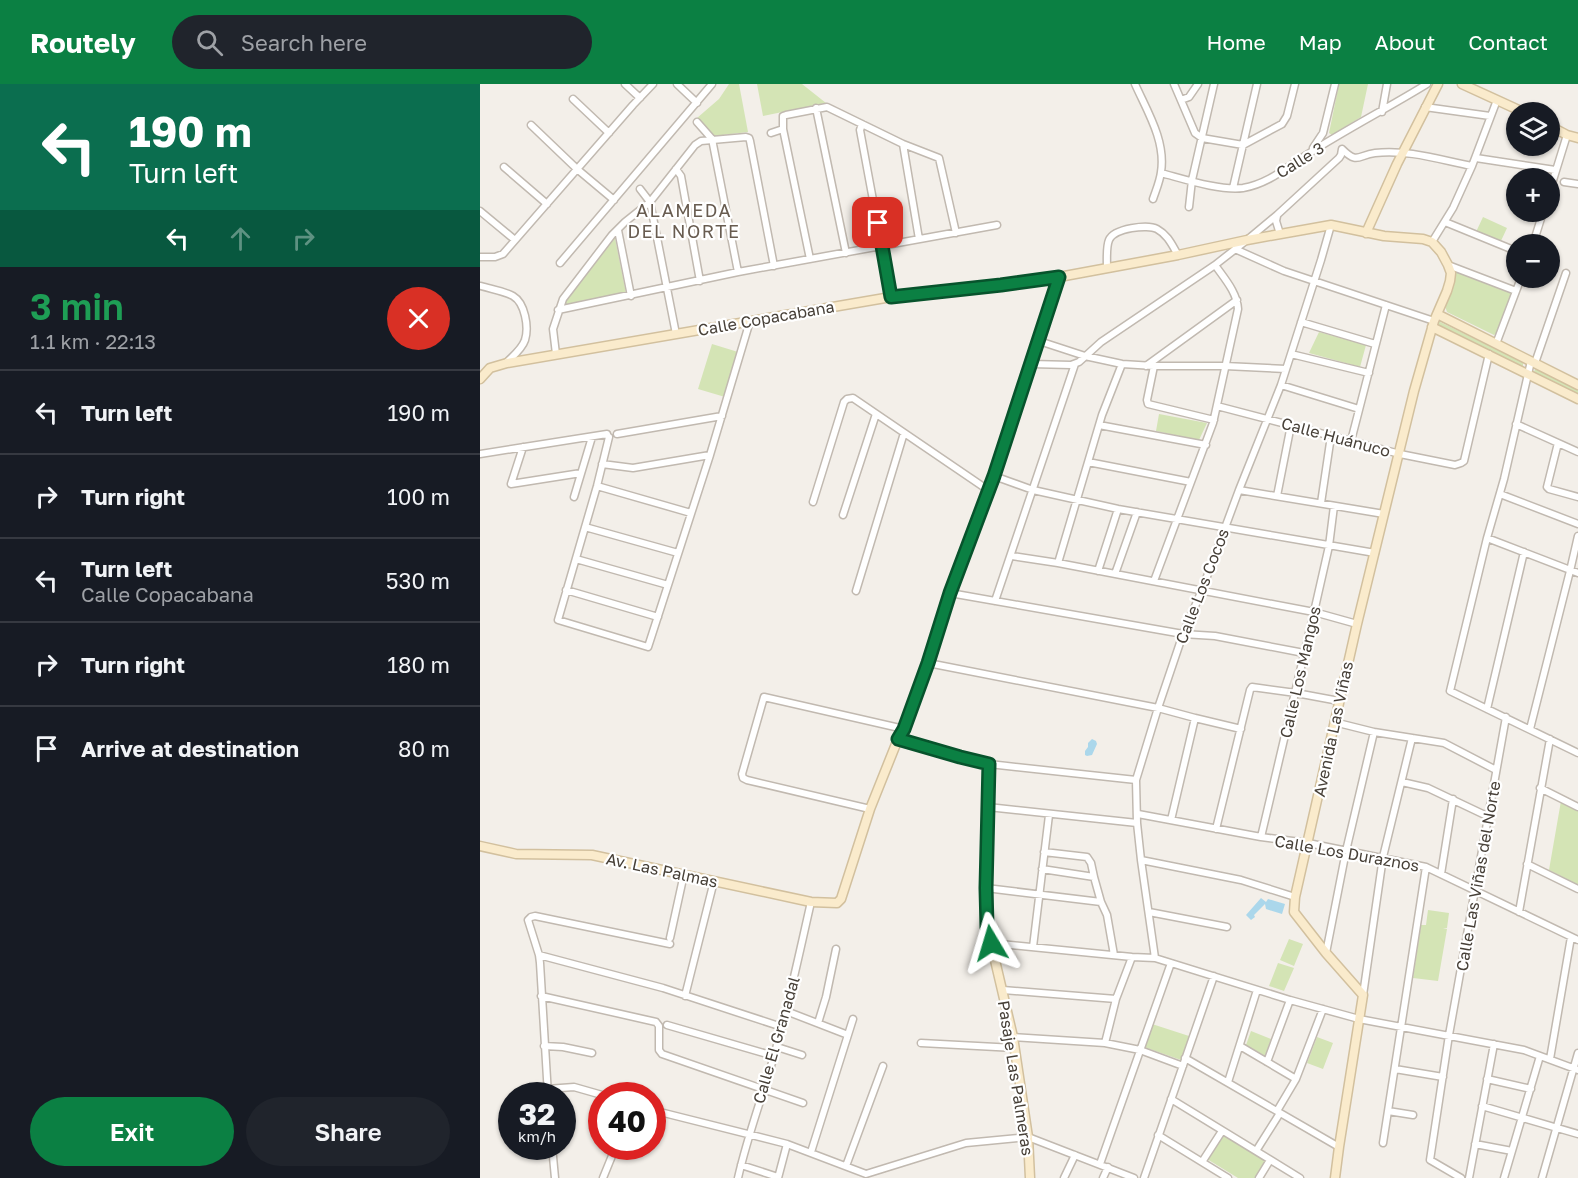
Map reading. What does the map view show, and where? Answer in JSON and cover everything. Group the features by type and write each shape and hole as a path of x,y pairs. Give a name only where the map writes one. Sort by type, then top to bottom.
{"street":[{"path":"624,84 640,98"},
{"path":"480,257 495,257 503,254 653,84"},
{"path":"677,84 697,103"},
{"path":"560,264 712,84"},
{"path":"1135,84 1159,140 1162,154 1161,173 1154,199"},
{"path":"1174,84 1195,133 1202,138 1243,145 1282,124 1287,116 1295,84"},
{"path":"1181,100 1189,96 1198,84"},
{"path":"1189,207 1192,180 1214,84"},
{"path":"1233,188 1257,84"},
{"path":"1307,154 1323,134 1335,84"},
{"path":"1382,112 1387,84"},
{"name":"Calle 3","path":"1161,173 1224,188 1243,188 1279,174 1307,154 1427,84"},
{"path":"1366,233 1403,152 1438,84"},
{"path":"1462,84 1506,104"},
{"path":"573,99 609,133"},
{"path":"1432,242 1453,208 1476,158 1497,99"},
{"path":"810,259 783,129 783,116 816,108 827,107 903,144 939,158 956,233"},
{"path":"1425,107 1490,116"},
{"path":"816,108 846,253"},
{"path":"697,122 712,140 738,272"},
{"path":"862,124 860,130 891,297"},
{"path":"531,125 614,201"},
{"path":"771,133 783,129"},
{"path":"1560,131 1578,138"},
{"path":"1323,134 1333,139 1352,157 1359,158 1373,153 1403,152 1472,166"},
{"path":"1556,168 1567,135"},
{"path":"556,354 553,329 563,299 618,230 650,202 694,145 701,141 746,137 750,141 774,266"},
{"path":"903,144 919,239"},
{"path":"995,601 1075,364 1101,342 1215,265 1247,240 1339,158 1342,149"},
{"path":"1476,158 1542,168"},
{"path":"504,167 547,204"},
{"path":"676,169 681,176 700,281"},
{"path":"1564,182 1578,184"},
{"path":"640,189 650,202 676,334"},
{"path":"480,211 515,240"},
{"path":"1277,215 1276,221 1280,234"},
{"path":"1445,222 1506,247"},
{"path":"558,310 738,272 997,225"},
{"path":"1331,225 1366,233 1432,242 1448,265 1516,291"},
{"name":"Calle Copacabana","path":"480,379 490,368 556,354 891,297 1059,277 1331,225"},
{"name":"Calle Los Cocos","path":"1155,957 1137,823 1136,780 1183,634 1281,385 1331,225"},
{"path":"1107,268 1108,241 1118,231 1150,226 1156,228 1169,238 1178,255"},
{"path":"618,230 631,296"},
{"path":"1235,249 1284,271 1496,344 1578,385"},
{"path":"1154,581 1214,420 1238,309 1231,287 1215,265"},
{"name":"Avenida Las Viñas","path":"1295,897 1339,700 1414,391 1434,321 1450,280 1451,273 1448,265"},
{"path":"1566,273 1528,374 1450,691 1577,752 1578,743"},
{"path":"904,729 764,697 742,774 743,778 870,809 904,729 928,663 950,593 994,476 1059,277"},
{"path":"481,286 514,296 524,313 527,329 525,339 521,348 507,363"},
{"path":"1496,344 1517,288"},
{"path":"1146,366 1237,300"},
{"path":"1351,441 1386,305"},
{"path":"480,454 608,436 597,486 558,620 648,647 710,455 750,321"},
{"path":"1434,321 1489,354 1578,399"},
{"path":"1301,322 1375,344"},
{"path":"1039,341 1084,356 1122,364 1286,369"},
{"path":"1291,354 1369,373"},
{"name":"Calle Huánuco","path":"1217,406 1400,454 1455,465 1464,461 1489,354"},
{"path":"1031,364 1075,364"},
{"path":"1058,563 1099,425 1122,364"},
{"path":"1154,366 1148,404 1214,420"},
{"path":"1281,385 1359,409"},
{"path":"813,502 844,402 853,398 988,490"},
{"path":"843,515 876,414"},
{"path":"617,434 722,416"},
{"path":"1516,424 1578,452"},
{"path":"1099,425 1206,445"},
{"path":"1277,496 1291,425"},
{"path":"856,591 904,433"},
{"path":"1320,503 1332,436"},
{"path":"574,497 592,437"},
{"path":"1558,443 1547,487 1578,496"},
{"path":"524,447 511,484 581,473"},
{"path":"602,464 633,468 710,455"},
{"path":"1088,462 1191,482"},
{"path":"994,476 1033,490 1118,509 1375,553"},
{"path":"597,486 691,513"},
{"path":"1239,490 1384,514"},
{"path":"1500,494 1578,524"},
{"name":"Calle Los Mangos","path":"1261,837 1329,546 1334,506"},
{"path":"1098,571 1118,509"},
{"path":"1115,574 1137,512"},
{"path":"585,527 678,553"},
{"path":"1530,729 1578,536"},
{"path":"1488,538 1578,573"},
{"path":"1487,709 1524,552"},
{"path":"1011,556 1314,612 1357,624"},
{"path":"576,558 668,585"},
{"path":"566,590 658,617"},
{"path":"950,593 1183,634 1215,636 1304,653"},
{"path":"928,663 1158,708 1241,729"},
{"path":"1216,829 1252,687 1339,700"},
{"name":"Calle Las Viñas del Norte","path":"1461,1178 1430,1160 1449,1035 1506,717"},
{"path":"1171,820 1195,718"},
{"path":"1335,722 1374,732 1444,743 1496,770"},
{"path":"1326,953 1346,851 1374,732"},
{"path":"1335,1178 1383,858 1412,738"},
{"path":"898,739 989,764 1136,780"},
{"path":"1519,912 1550,739"},
{"name":"Pasaje Las Palmeras","path":"989,764 987,927 1015,1048 1028,1137 1030,1178"},
{"path":"1402,782 1428,788 1487,816"},
{"path":"1540,788 1578,807"},
{"path":"1441,874 1453,799"},
{"path":"988,807 1137,823"},
{"name":"Av. Las Palmas","path":"480,846 516,854 592,855 811,902 837,903 841,899 870,809"},
{"path":"1033,947 1049,814"},
{"name":"Calle Los Duraznos","path":"1138,814 1261,837 1308,843 1426,867 1575,938"},
{"path":"1044,852 1087,857 1091,863 1101,902 1107,915 1114,955"},
{"path":"1141,860 1241,880 1295,897 1294,912 1363,995"},
{"path":"1527,864 1578,889"},
{"path":"1383,1143 1426,867"},
{"path":"1042,869 1094,878"},
{"path":"546,1082 539,955 528,920 536,916 670,941 684,874"},
{"path":"685,996 714,881"},
{"path":"986,888 1101,902"},
{"name":"Calle El Granadal","path":"738,1178 749,1134 777,1047 811,902"},
{"path":"1149,912 1227,927"},
{"path":"1550,1059 1575,938"},
{"path":"991,943 1132,957 1155,957 1257,990 1359,1019 1524,1050 1576,1069"},
{"path":"818,1023 826,998 836,949"},
{"path":"539,955 663,988 782,1028"},
{"path":"1105,1043 1116,999 1132,957"},
{"path":"1100,1164 1171,963"},
{"path":"1144,1178 1214,976"},
{"path":"1003,990 1116,999"},
{"path":"1228,1082 1257,990"},
{"path":"541,996 656,1022 659,1026 660,1053 803,1103"},
{"path":"1267,1062 1290,1000"},
{"path":"1256,1151 1296,1079 1323,1009"},
{"path":"786,1011 848,1035"},
{"path":"811,1152 853,1019"},
{"path":"667,1025 774,1056"},
{"path":"1013,1037 1105,1043 1140,1050 1183,1066"},
{"path":"921,1043 1015,1048"},
{"path":"1469,1178 1494,1044"},
{"path":"544,1046 592,1053"},
{"path":"1240,1046 1296,1079"},
{"path":"777,1047 802,1055"},
{"path":"1542,1178 1576,1069 1578,1053"},
{"path":"1504,1178 1540,1056"},
{"path":"1185,1058 1339,1147"},
{"path":"846,1166 883,1066"},
{"path":"1395,1069 1443,1077"},
{"path":"1487,1079 1531,1089"},
{"path":"1171,1099 1300,1178"},
{"path":"1482,1106 1578,1134"},
{"path":"1388,1111 1413,1115"},
{"path":"666,1113 787,1144 867,1176 966,1143 1028,1137 1134,1178"},
{"path":"1202,1162 1222,1131"},
{"path":"1158,1136 1228,1178"},
{"path":"741,1165 778,1177 787,1144"},
{"path":"1475,1144 1512,1151"},
{"path":"1064,1178 1075,1155"},
{"path":"553,1160 555,1178"},
{"path":"603,1178 610,1160"},
{"path":"1259,1178 1270,1160"},
{"path":"1103,1178 1108,1167"}],"green space":[{"path":"729,84 739,84 748,132 714,136 697,118 719,99"},
{"path":"757,84 802,84 826,103 763,116"},
{"path":"1339,84 1368,84 1361,117 1332,135 1329,133"},
{"path":"1483,217 1507,228 1500,243 1476,232"},
{"path":"615,238 626,293 562,306"},
{"path":"1456,270 1511,292 1498,333 1494,335 1447,312 1445,306"},
{"path":"1438,321 1523,362 1523,366 1439,325"},
{"path":"1319,332 1366,345 1360,367 1309,353"},
{"path":"712,344 738,352 725,397 698,389"},
{"path":"1536,369 1578,390 1578,395 1535,373"},
{"path":"1159,414 1207,423 1199,440 1156,431"},
{"path":"1561,801 1578,809 1578,885 1549,870"},
{"path":"1428,910 1449,913 1447,928 1443,928 1447,929 1438,981 1413,978 1421,925 1426,925"},
{"path":"1289,939 1303,944 1294,966 1280,960"},
{"path":"1278,963 1294,968 1284,991 1269,986"},
{"path":"1152,1024 1189,1036 1181,1060 1144,1047"},
{"path":"1251,1031 1271,1039 1265,1056 1246,1045"},
{"path":"1317,1037 1333,1043 1323,1069 1307,1063"},
{"path":"1222,1134 1267,1161 1257,1178 1238,1178 1207,1159"}],"water":[{"path":"1092,739 1097,744 1092,755 1087,756 1085,751"},
{"path":"1261,898 1266,902 1268,899 1285,904 1282,914 1266,909 1265,904 1251,920 1246,915"}],"district":[{"name":"ALAMEDA DEL NORTE","path":"684,221"}],"route":[{"path":"878,223 891,297 1059,277 994,476 950,593 904,729 898,739 989,764 986,888 987,927 991,943"}]}
